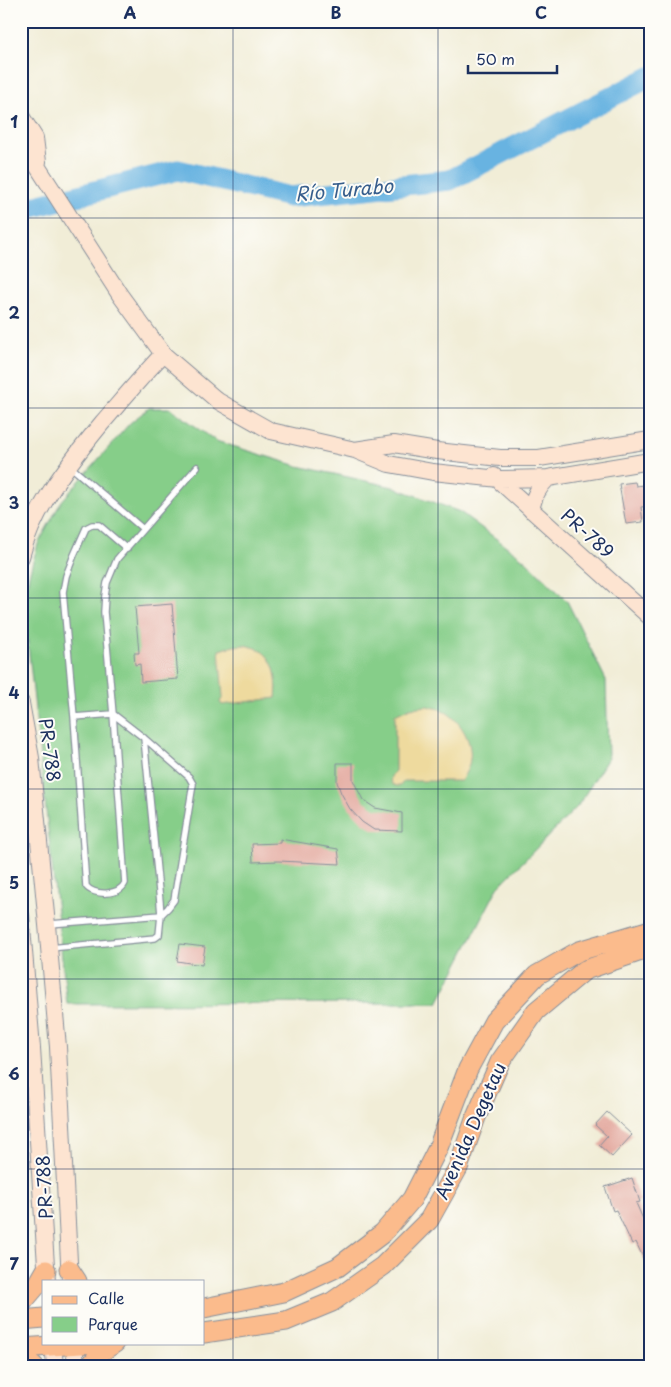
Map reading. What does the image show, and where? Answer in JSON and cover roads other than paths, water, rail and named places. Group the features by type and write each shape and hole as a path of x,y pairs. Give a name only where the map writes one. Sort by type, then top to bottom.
{"main road":[{"name":"Avenida Degetau","path":"205,1308 284,1292 338,1267 383,1233 412,1199 421,1182 438,1148 468,1069 494,1021 537,975 579,951 650,930"},
{"name":"Avenida Degetau","path":"205,1332 286,1321 332,1302 383,1266 429,1220 458,1168 476,1117 500,1062 536,1010 585,970 650,948"},
{"path":"21,1304 46,1276"},
{"path":"21,1320 42,1318"},
{"path":"21,1348 53,1344 74,1344"},
{"path":"90,1366 101,1352 113,1344"},
{"path":"21,1357 34,1366"}],"street":[{"path":"21,116 35,138 38,166"},
{"path":"21,141 120,295 162,354 218,400 271,431 355,450 389,464 433,472 499,480 548,478 650,462"},
{"path":"21,557 24,545 43,506 58,481 105,420 162,354"},
{"path":"355,450 394,444 500,458 539,458 650,442"},
{"path":"499,480 510,472 522,468 640,448 650,442"},
{"name":"PR-789","path":"419,448 441,458 480,466 490,471 650,617"},
{"path":"532,510 534,498 548,478"},
{"name":"PR-788","path":"21,703 31,758 50,948 72,1277"},
{"path":"22,921 47,925"},
{"name":"PR-788","path":"22,921 46,1276"},
{"path":"24,950 50,948"},
{"path":"53,1344 55,1366"},
{"path":"74,1344 76,1366"}],"lane":[{"path":"69,466 143,530"},
{"path":"127,549 99,525 92,525 86,528 66,576 63,592 86,886 97,893 116,891 123,887 125,883 104,612 108,583 118,559 127,549 197,467"},
{"path":"47,925 161,915 174,900 193,784 189,778 144,738 113,714 74,717"},
{"path":"50,948 155,938 159,935 161,915 144,738"}],"waterway":[{"name":"Río Turabo","path":"21,210 178,170 290,197 450,180 650,77"}]}
